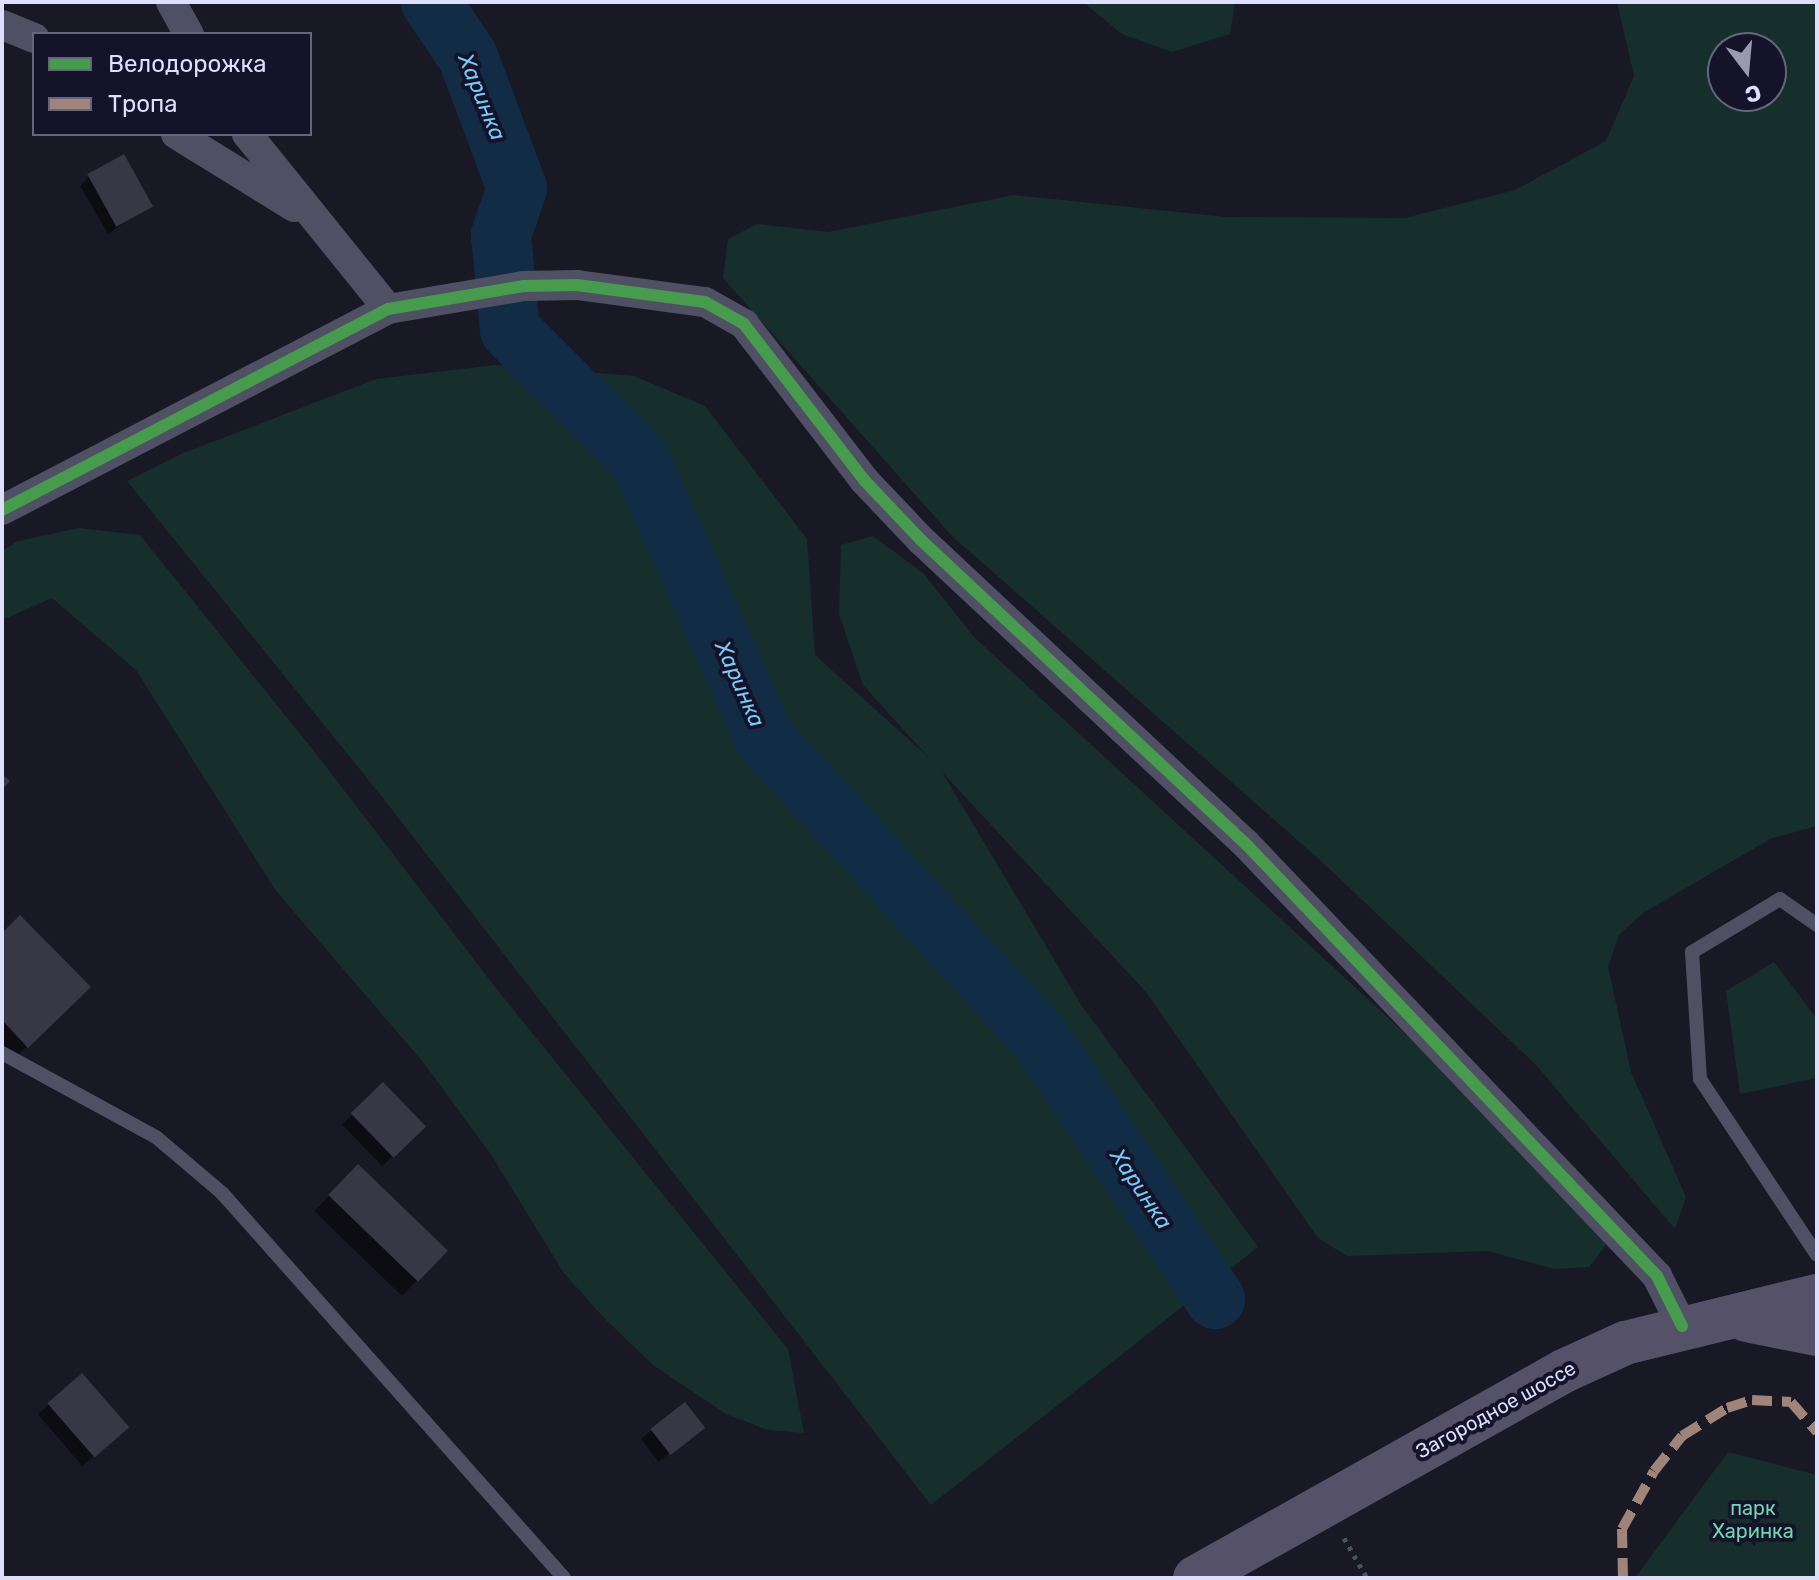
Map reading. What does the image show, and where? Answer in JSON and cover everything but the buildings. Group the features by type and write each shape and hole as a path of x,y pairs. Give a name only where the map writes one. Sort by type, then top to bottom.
{"main road":[{"name":"Загородное шоссе","path":"1195,1578 1566,1370 1625,1343 1682,1326 1735,1319 1817,1296"},
{"path":"1735,1319 1817,1334"}],"street":[{"path":"171,2 188,32"},
{"path":"2,25 32,37"},
{"path":"179,136 316,221"},
{"path":"249,136 388,309"},
{"path":"2,510 388,309 524,286 577,285 705,302 744,324 864,480 921,540 1245,843 1657,1276 1682,1326"}],"lane":[{"path":"1817,925 1780,899 1692,952 1700,1079 1817,1255"},
{"path":"2,1053 156,1137 222,1193 564,1578"}],"path":[{"path":"1331,1544 1357,1529"},
{"path":"1343,1537 1367,1578"}],"green space":[{"path":"1083,2 1235,2 1230,34 1172,52 1122,34"},
{"path":"1617,2 1817,2 1817,826 1770,839 1643,913 1619,935 1608,967 1631,1072 1686,1197 1675,1229 1536,1065 1320,860 951,535 723,278 728,239 757,224 828,232 1014,195 1226,217 1405,218 1515,190 1606,141 1634,76"},
{"path":"496,365 634,376 705,406 807,539 815,655 929,758 863,685 839,614 841,545 873,536 923,573 974,637 1618,1229 1589,1267 1554,1269 1488,1251 1347,1256 1318,1238 1146,992 942,772 1080,1003 1258,1247 931,1505 379,793 127,481 181,454 376,379"},
{"path":"79,528 140,535 317,755 499,992 788,1349 804,1433 768,1430 726,1414 653,1365 604,1318 563,1272 490,1153 423,1062 276,891 136,670 52,598 2,620 2,551 18,541"},
{"path":"1774,962 1817,1019 1817,1078 1740,1094 1726,991"},
{"name":"парк Харинка","path":"1728,1452 1817,1475 1817,1578 1635,1578"}],"waterway":[{"name":"Харинка","path":"431,2 468,57 517,188 501,235 510,330 640,460 765,739 1041,1039 1215,1299"}],"marked path":[{"path":"1623,1578 1622,1529 1654,1471 1682,1436 1727,1408 1752,1400 1791,1402 1817,1432"}],"cycle path":[{"path":"2,510 388,309 524,286 577,285 705,302 744,324 864,480 921,540 1245,843 1657,1276 1682,1326"}]}
